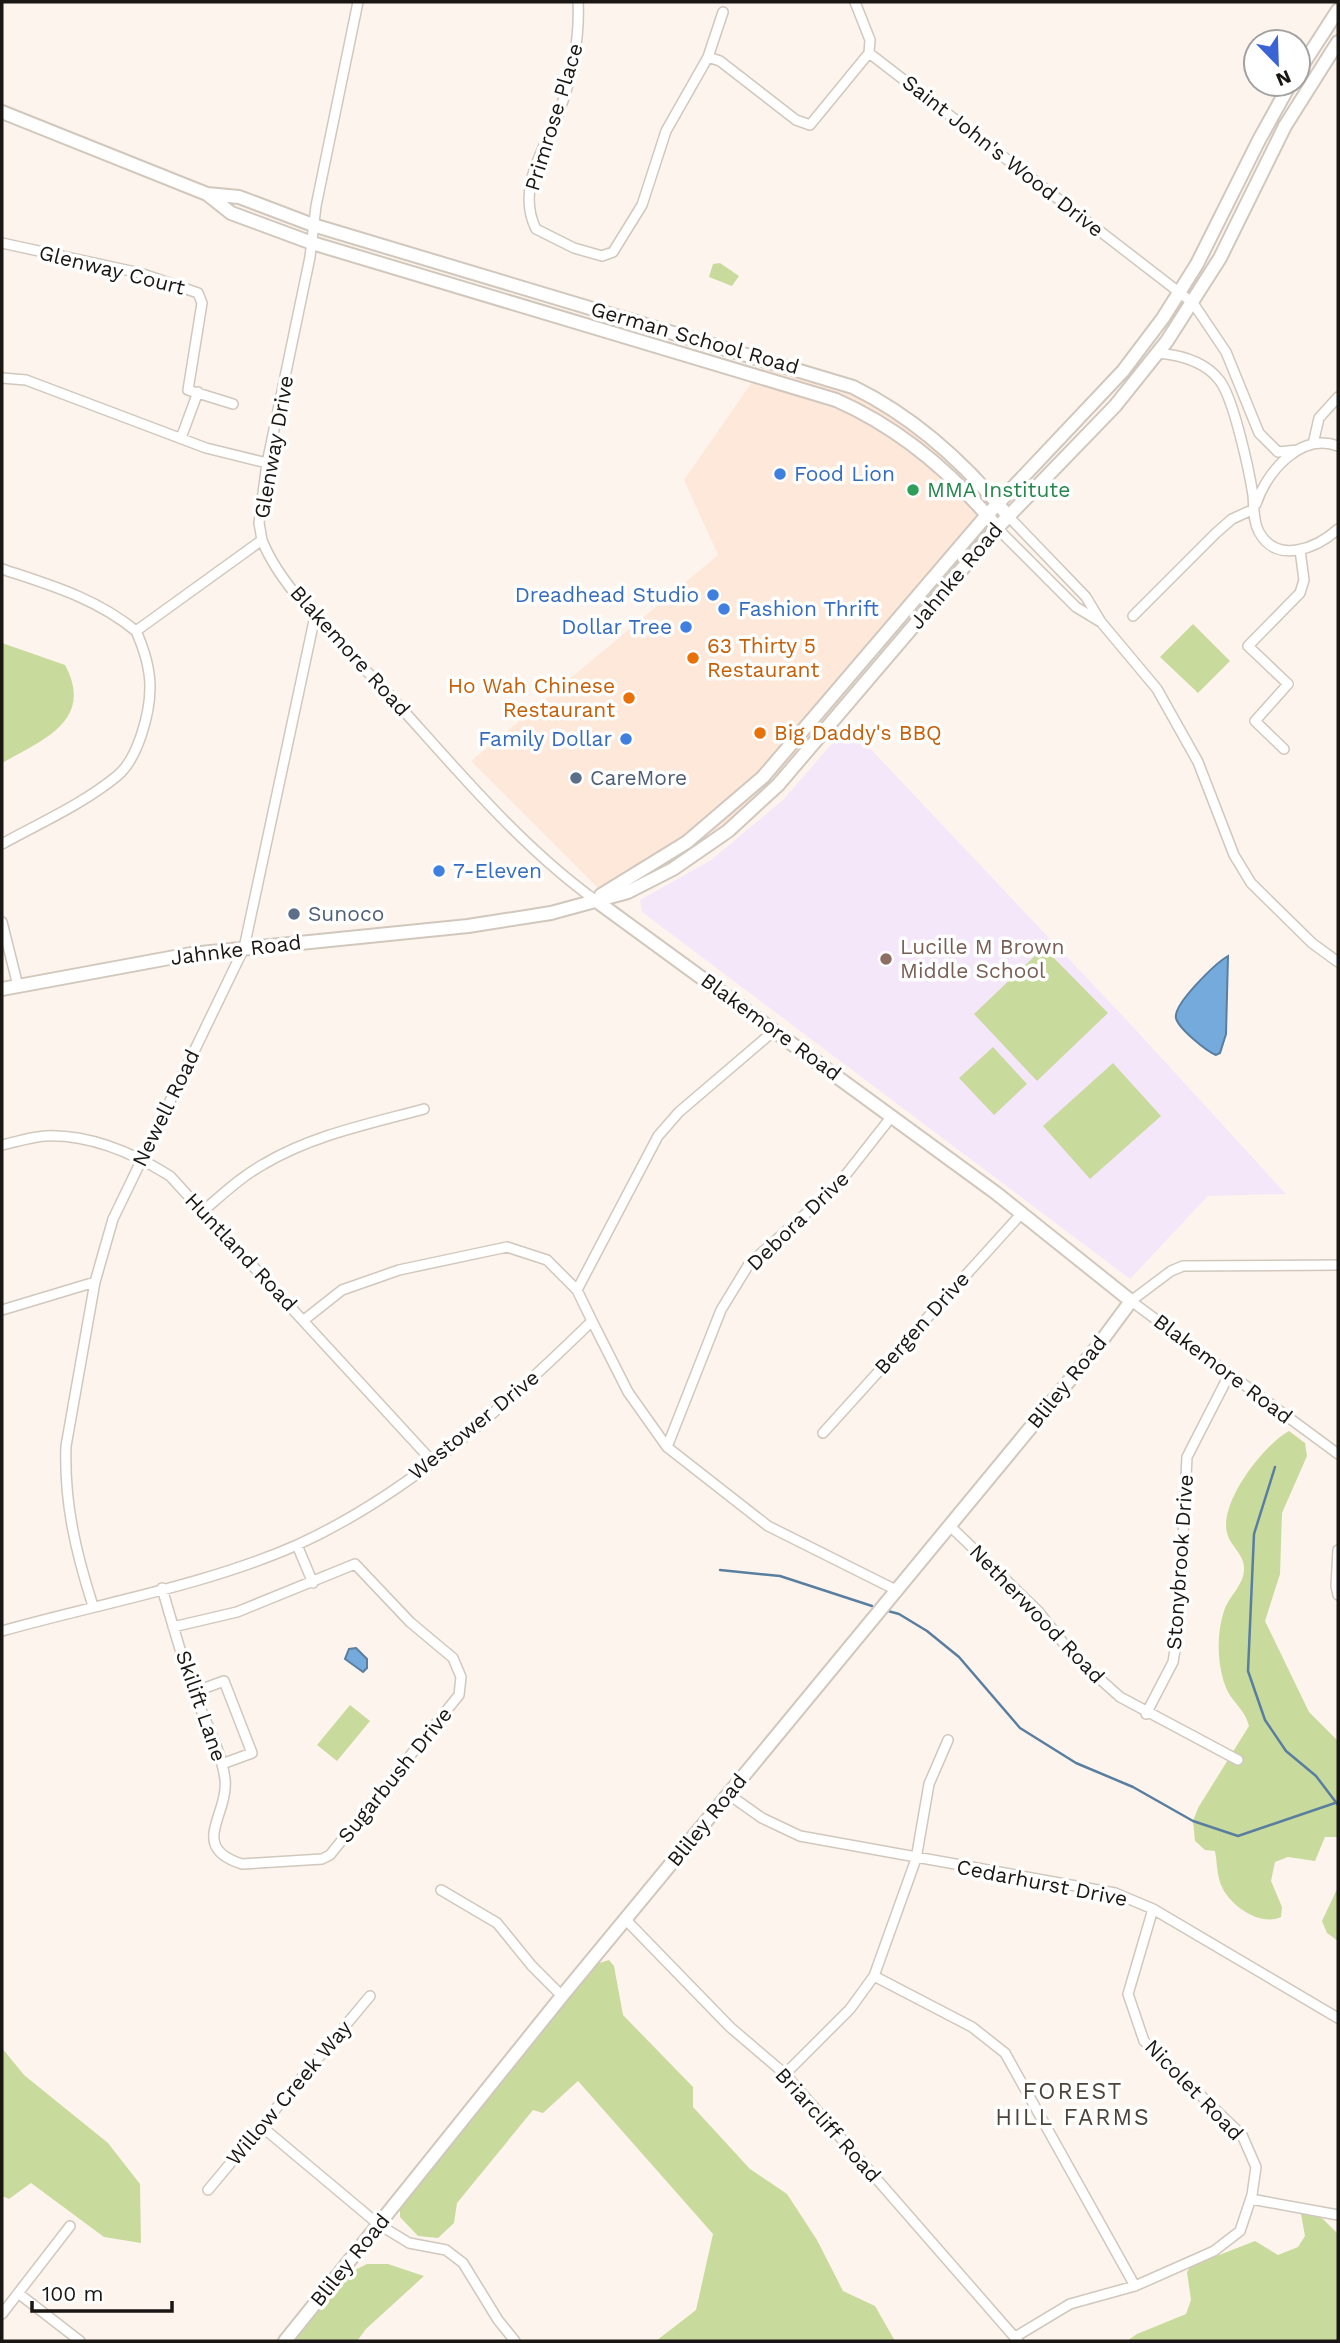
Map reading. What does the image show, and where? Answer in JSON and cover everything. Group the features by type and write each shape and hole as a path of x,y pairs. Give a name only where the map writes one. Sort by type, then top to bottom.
{"street":[{"name":"Glenway Drive","path":"136,631 261,540 259,523 267,463 358,2"},
{"name":"Primrose Place","path":"578,2 580,31 559,111 537,159 528,206 536,229 574,248 602,256 613,252 642,205 666,131 708,57"},
{"path":"723,12 708,57 720,61 796,120 810,125 869,53 870,40 855,2"},
{"path":"1312,50 1338,10"},
{"name":"Jahnke Road","path":"2,989 156,960 244,948 509,921 628,892 673,869 728,831 760,803 814,745 1008,516 1106,415 1158,353 1193,303 1235,230 1285,126 1338,42"},
{"name":"Saint John's Wood Drive","path":"869,53 1193,303 1231,362 1256,427 1266,443 1278,453 1298,450"},
{"name":"Jahnke Road","path":"595,900 622,880 683,845 752,788 987,515 1123,371 1180,292 1216,231 1282,98"},
{"name":"German School Road","path":"2,112 207,194 239,197 313,225 853,387 897,411 924,431 998,503 1086,597 1101,622 1142,668 1173,715 1198,762 1229,845 1244,873 1304,936 1338,962"},
{"name":"German School Road","path":"207,194 231,213 312,243 836,400 881,423 909,442 987,515 1076,607 1101,622"},
{"name":"Glenway Court","path":"2,243 140,273 198,293 202,303 188,390 198,392"},
{"path":"1158,353 1203,366 1222,383 1230,400 1256,526 1266,541 1283,550 1300,550 1320,542 1338,529"},
{"path":"1230,400 1231,362"},
{"path":"2,378 26,380 206,448 267,463"},
{"path":"181,438 198,392 233,404"},
{"path":"1313,444 1319,418 1338,397"},
{"path":"1133,616 1216,533 1232,519 1254,509 1271,474 1298,450 1326,442 1338,446"},
{"name":"Blakemore Road","path":"261,540 269,558 315,616 506,821 571,881 1022,1213 1131,1301 1338,1454"},
{"path":"1283,749 1255,720 1288,684 1248,646 1303,588 1300,550"},
{"path":"2,569 82,596 112,611 136,631 147,656 150,689 135,750 120,774 85,799 2,844"},
{"name":"Newell Road","path":"93,1606 74,1547 65,1467 66,1446 95,1282 113,1219 244,948 315,616"},
{"path":"2,922 18,986"},
{"path":"577,1290 651,1146 668,1124 775,1030"},
{"path":"203,1210 254,1170 287,1151 331,1134 424,1109"},
{"name":"Debora Drive","path":"667,1447 721,1310 749,1264 836,1186 892,1116"},
{"name":"Huntland Road","path":"2,1144 46,1136 94,1141 141,1158 170,1176 432,1461"},
{"name":"Bergen Drive","path":"823,1433 1022,1213"},
{"path":"304,1320 342,1290 399,1270 507,1247 547,1259 577,1290 628,1392 667,1447 768,1525 896,1590"},
{"path":"1131,1301 1171,1271 1183,1266 1338,1265"},
{"path":"2,1310 95,1282"},
{"name":"Bliley Road","path":"285,2341 562,1996 950,1526 1131,1301"},
{"name":"Westower Drive","path":"2,1631 237,1568 298,1545 376,1504 529,1382 592,1321"},
{"name":"Stonybrook Drive","path":"1146,1714 1173,1662 1178,1632 1187,1457 1230,1373"},
{"name":"Netherwood Road","path":"950,1526 1038,1611 1072,1654 1120,1697 1146,1714 1238,1760"},
{"path":"173,1627 237,1612 313,1583 298,1545"},
{"path":"1338,1550 1338,1595"},
{"name":"Sugarbush Drive","path":"230,1860 242,1864 322,1859 330,1855 459,1695 461,1677 453,1658 410,1622 355,1564 313,1583"},
{"name":"Skilift Lane","path":"162,1588 194,1692 222,1764 225,1789 212,1835 217,1850 230,1860"},
{"path":"194,1692 224,1681 251,1753 222,1764"},
{"path":"785,2074 850,2009 874,1976 916,1859 929,1784 948,1740"},
{"name":"Cedarhurst Drive","path":"729,1794 762,1818 800,1836 1115,1894 1153,1909 1338,2018"},
{"path":"440,1889 497,1923 532,1966 562,1996"},
{"name":"Nicolet Road","path":"1016,2339 1070,2304 1135,2286 1214,2251 1240,2231 1251,2199 1256,2167 1242,2135 1144,2041 1136,2018 1128,1994 1153,1909"},
{"name":"Briarcliff Road","path":"626,1920 730,2027 785,2074 1016,2339"},
{"path":"874,1976 972,2027 1005,2053 1135,2286"},
{"name":"Willow Creek Way","path":"208,2190 370,1996"},
{"path":"261,2126 378,2224 408,2243 446,2250 463,2263 498,2320 515,2341"},
{"path":"1251,2199 1338,2215"},
{"path":"2,2314 70,2226"},
{"path":"18,2293 80,2341"}],"shaded area":[{"path":"763,366 870,396 921,426 1004,506 978,528 773,785 706,851 612,902 471,761 718,555 684,480"},
{"name":"Lucille M Brown Middle School","path":"848,725 1135,1029 1286,1194 1208,1196 1130,1279 642,912 640,900 711,860 783,800"}],"green space":[{"path":"720,263 739,276 732,286 709,277 713,264"},
{"path":"1193,624 1230,661 1198,693 1160,657"},
{"path":"2,643 65,665 73,684 73,701 69,715 60,726 33,746 2,763"},
{"path":"1041,950 1049,953 1108,1013 1037,1081 974,1014"},
{"path":"993,1047 1027,1084 994,1115 959,1078"},
{"path":"1113,1063 1161,1116 1090,1179 1043,1126"},
{"path":"1289,1431 1305,1443 1307,1456 1282,1513 1280,1574 1265,1621 1309,1712 1338,1741 1338,1837 1325,1837 1315,1861 1288,1857 1275,1862 1271,1881 1282,1907 1281,1917 1264,1919 1238,1907 1225,1893 1219,1877 1215,1851 1205,1850 1195,1841 1193,1821 1198,1808 1249,1726 1227,1690 1220,1661 1221,1620 1242,1580 1244,1569 1244,1564 1228,1536 1226,1523 1229,1509 1235,1493 1255,1462 1278,1438"},
{"path":"350,1705 370,1721 337,1761 317,1745"},
{"path":"1338,1887 1338,1941 1327,1933 1322,1921"},
{"path":"609,1960 614,1966 623,2015 693,2087 693,2107 750,2169 787,2194 817,2240 843,2291 875,2306 895,2341 656,2341 696,2310 713,2234 578,2081 543,2113 533,2110 457,2203 454,2223 438,2238 418,2236 400,2217 400,2204 407,2192 596,1964"},
{"path":"2,2048 24,2075 108,2143 140,2184 141,2243 104,2237 31,2183 9,2199 2,2196"},
{"path":"1309,2213 1323,2219 1338,2234 1338,2341 1127,2341 1137,2334 1186,2314 1191,2300 1187,2272 1191,2266 1255,2241 1278,2255 1298,2247 1305,2236 1301,2214"},
{"path":"367,2264 388,2264 424,2276 366,2329 357,2341 292,2341 347,2274"}],"water":[{"path":"1228,956 1226,1034 1220,1053 1216,1055 1193,1039 1176,1018 1181,1003 1188,994"},
{"path":"356,1648 367,1659 367,1668 363,1672 345,1659 349,1649"}],"waterway":[{"path":"1275,1467 1254,1534 1248,1671 1265,1720 1286,1751 1316,1776 1338,1805"},
{"path":"720,1570 780,1576 872,1606"},
{"path":"888,1611 899,1614 927,1631 959,1657 1020,1728 1076,1763 1133,1787 1193,1821 1238,1836 1335,1803"}],"place":[{"name":"Food Lion","path":"780,474"},
{"name":"MMA Institute","path":"913,490"},
{"name":"Dreadhead Studio","path":"713,595"},
{"name":"Fashion Thrift","path":"724,609"},
{"name":"Dollar Tree","path":"686,627"},
{"name":"63 Thirty 5 Restaurant","path":"693,658"},
{"name":"Ho Wah Chinese Restaurant","path":"629,698"},
{"name":"Big Daddy's BBQ","path":"760,733"},
{"name":"Family Dollar","path":"626,739"},
{"name":"CareMore","path":"576,778"},
{"name":"7-Eleven","path":"439,871"},
{"name":"Sunoco","path":"294,914"},
{"name":"Lucille M Brown Middle School","path":"886,959"}],"district":[{"name":"FOREST HILL FARMS","path":"1073,2104"}]}
